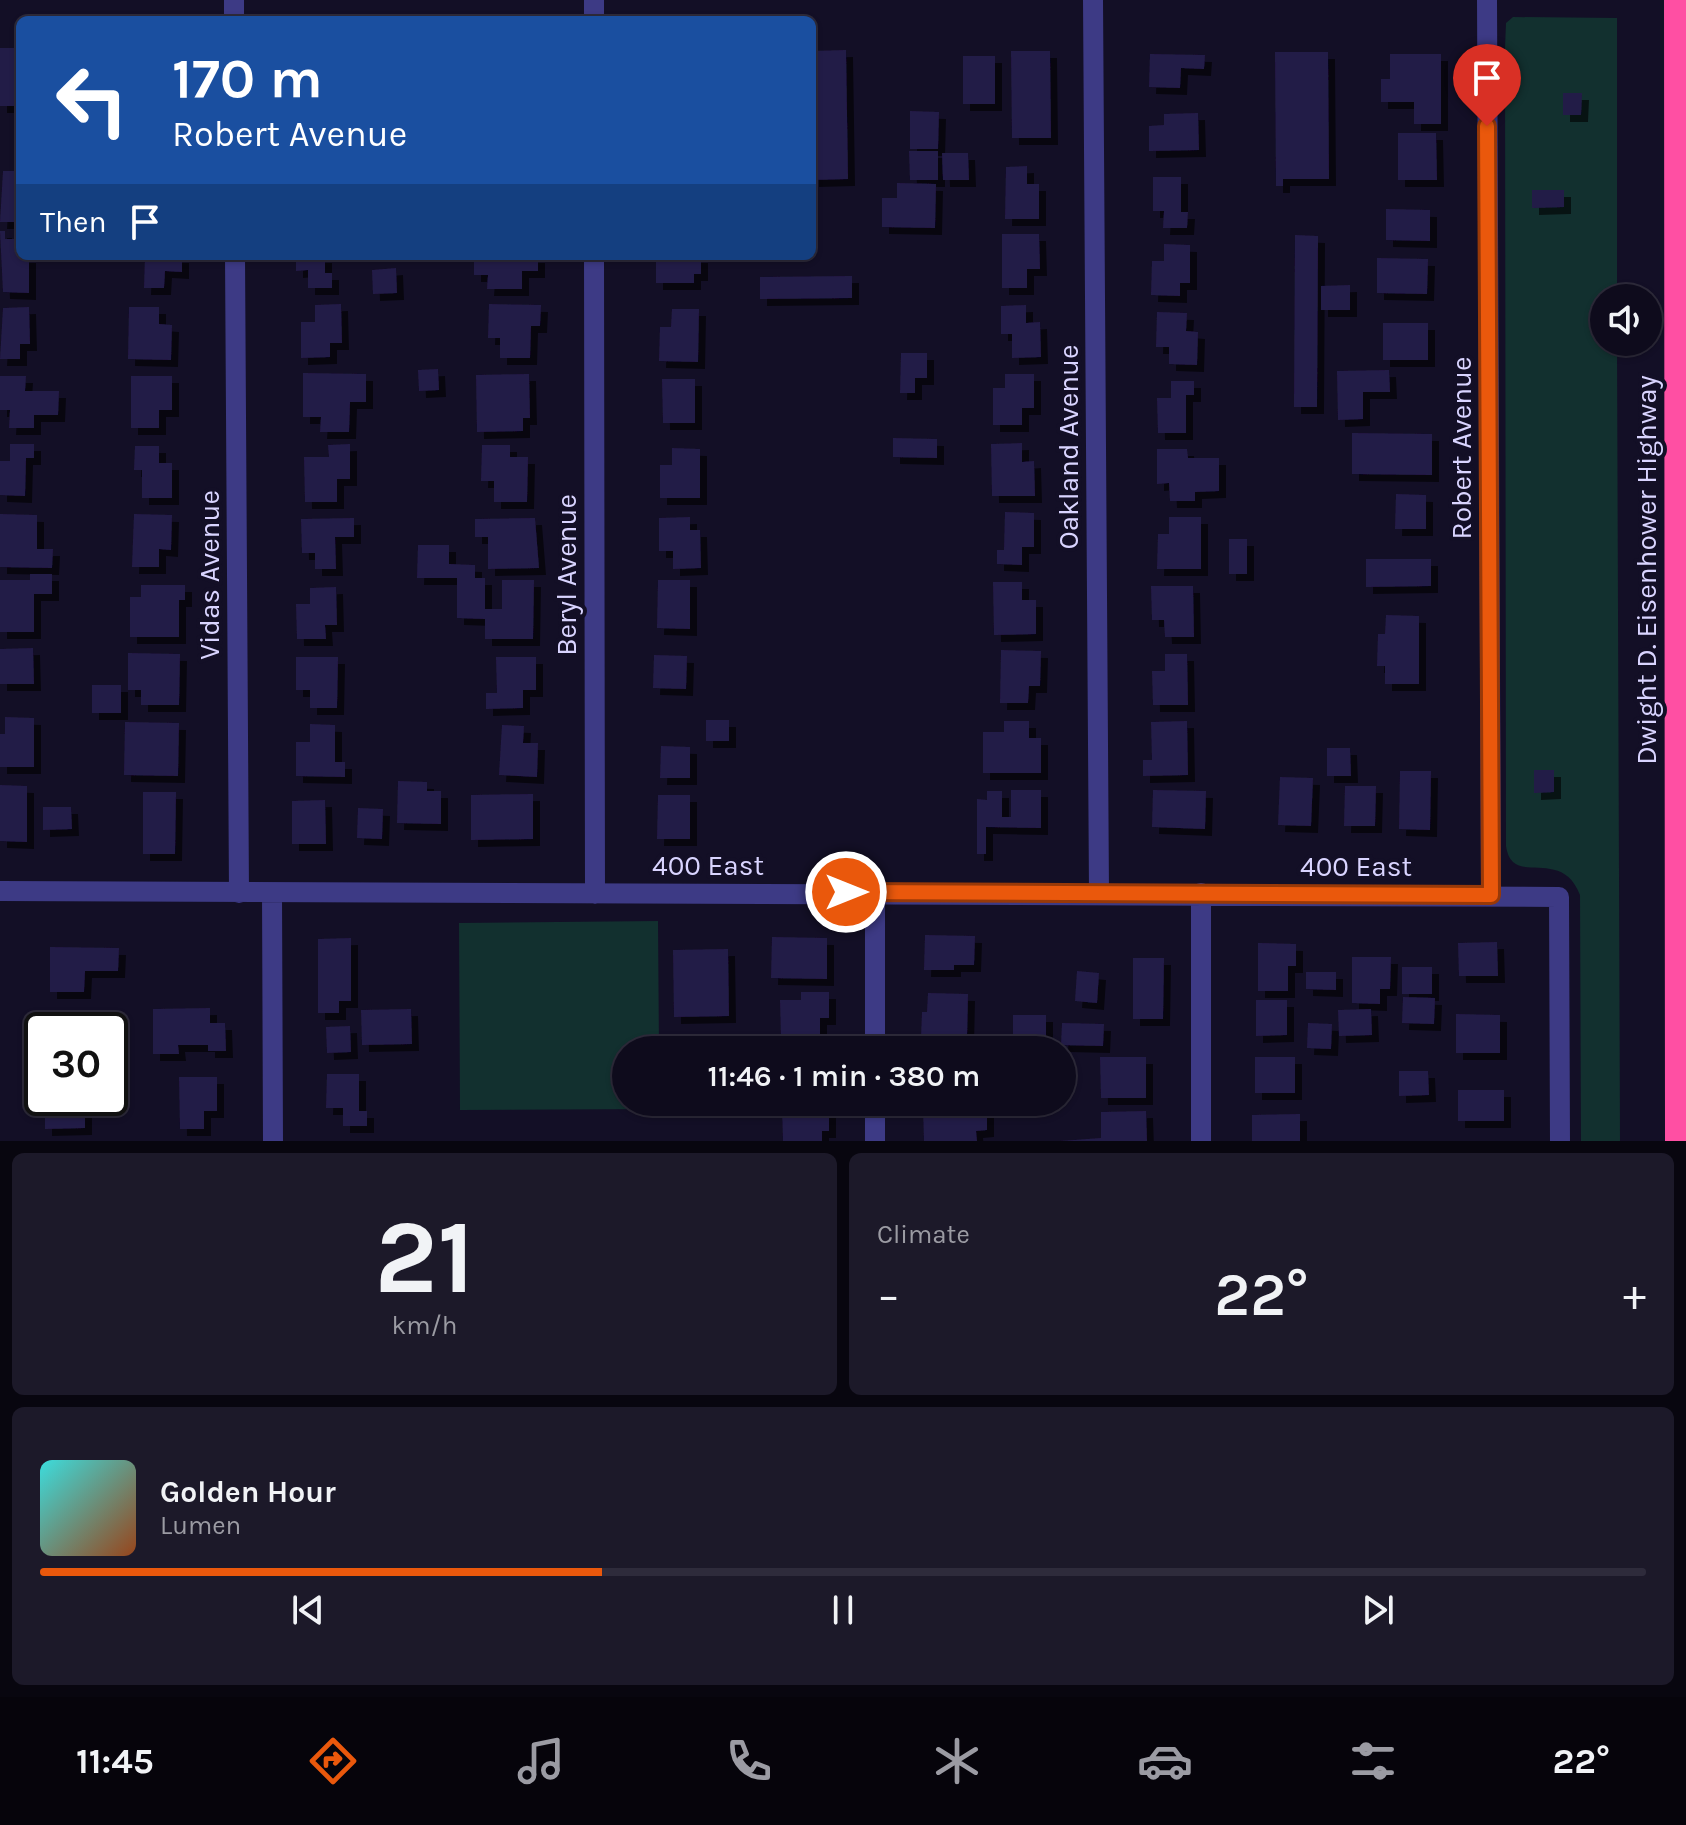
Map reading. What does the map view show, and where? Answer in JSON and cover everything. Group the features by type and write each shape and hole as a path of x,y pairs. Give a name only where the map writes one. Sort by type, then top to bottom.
{"highway":[{"name":"Dwight D. Eisenhower Highway","path":"1676,0 1677,1141"}],"street":[{"name":"Oakland Avenue","path":"1093,0 1099,893"},
{"name":"Robert Avenue","path":"1487,0 1491,895"},
{"name":"Vidas Avenue","path":"235,260 239,893"},
{"name":"Beryl Avenue","path":"594,260 595,894"},
{"name":"400 East","path":"0,891 272,894 1201,893 1559,897 1560,1141"},
{"path":"875,892 875,1036"},
{"path":"1201,893 1201,1141"},
{"path":"272,894 273,1141"},
{"path":"875,1116 875,1141"}],"green space":[{"path":"1513,17 1617,18 1617,284 1590,284 1590,356 1617,356 1620,1141 1581,1141 1580,895 1572,880 1561,872 1517,865 1510,858 1506,846 1506,23"},
{"path":"658,921 659,1036 612,1036 612,1109 460,1110 459,923"}],"building":[{"path":"0,48 16,48 16,106 0,106"},
{"path":"846,50 848,179 816,180 816,51"},
{"path":"1011,51 1050,51 1051,138 1012,138"},
{"path":"1275,52 1328,52 1329,179 1283,179 1283,186 1276,186"},
{"path":"1150,54 1205,55 1204,69 1181,68 1180,88 1149,87"},
{"path":"1390,54 1441,54 1441,124 1414,124 1414,102 1381,102 1381,79 1390,79"},
{"path":"963,56 995,56 995,104 963,104"},
{"path":"1563,93 1582,93 1581,115 1563,115"},
{"path":"910,111 939,112 938,149 910,149"},
{"path":"1198,113 1199,150 1149,151 1149,126 1164,125 1164,114"},
{"path":"1398,133 1436,133 1437,180 1398,180"},
{"path":"909,151 938,151 938,180 910,180"},
{"path":"942,153 968,153 969,180 943,180"},
{"path":"1027,166 1027,184 1039,184 1039,219 1005,219 1006,167"},
{"path":"3,171 16,171 16,222 0,222"},
{"path":"1153,177 1181,177 1181,212 1188,212 1187,228 1163,228 1164,211 1153,211"},
{"path":"897,183 936,184 935,228 882,227 882,198 897,198"},
{"path":"1532,190 1564,190 1564,207 1532,208"},
{"path":"1386,209 1430,210 1430,241 1386,240"},
{"path":"0,231 5,231 5,239 16,239 16,260 29,260 29,293 3,292"},
{"path":"1002,234 1039,234 1040,269 1027,269 1027,288 1002,288"},
{"path":"1295,235 1318,236 1317,407 1294,407"},
{"path":"1164,244 1190,245 1190,283 1180,283 1180,296 1151,295 1152,261 1164,261"},
{"path":"1377,258 1428,259 1427,294 1377,293"},
{"path":"145,260 182,260 182,272 165,271 164,288 144,288"},
{"path":"296,260 325,260 325,273 332,273 332,288 308,288 308,270 296,271"},
{"path":"474,260 538,260 538,271 522,271 522,289 487,289 488,275 474,275"},
{"path":"656,260 701,260 701,274 694,274 694,283 656,283"},
{"path":"396,268 397,293 373,294 372,270"},
{"path":"852,276 852,298 760,299 760,277"},
{"path":"1350,285 1350,310 1321,310 1321,286"},
{"path":"341,304 342,343 330,343 330,357 301,358 301,322 315,322 315,305"},
{"path":"489,304 541,305 540,326 531,326 530,358 500,358 500,338 488,338"},
{"path":"1026,305 1026,323 1040,322 1041,357 1012,358 1012,334 1001,334 1001,306"},
{"path":"29,307 30,344 20,344 20,359 0,359 3,308"},
{"path":"129,307 159,307 159,324 172,325 171,360 128,359"},
{"path":"672,309 699,309 698,362 659,361 660,327 671,327"},
{"path":"1157,312 1187,313 1186,331 1198,332 1197,365 1169,364 1169,347 1156,347"},
{"path":"1383,323 1428,323 1428,360 1383,360"},
{"path":"901,353 927,353 927,378 915,378 915,393 900,393"},
{"path":"438,369 439,390 419,391 418,370"},
{"path":"1389,370 1390,392 1363,392 1363,419 1338,420 1337,371"},
{"path":"303,373 366,374 366,402 350,402 349,432 320,432 321,417 303,417"},
{"path":"529,374 530,418 523,418 523,431 477,432 476,375"},
{"path":"1005,374 1034,374 1034,408 1022,408 1022,425 993,425 993,388 1005,388"},
{"path":"0,376 26,376 25,391 59,391 58,415 34,415 34,428 9,428 10,410 0,410"},
{"path":"131,376 172,376 172,410 159,410 159,428 131,428"},
{"path":"662,379 695,379 695,423 663,423"},
{"path":"1171,381 1194,381 1194,395 1186,395 1186,433 1158,433 1157,398 1171,398"},
{"path":"1352,433 1432,434 1432,475 1352,474"},
{"path":"893,438 937,439 937,458 893,457"},
{"path":"1022,443 1022,462 1034,461 1035,496 992,496 991,444"},
{"path":"10,444 34,444 34,458 26,458 25,496 0,495 0,461 10,461"},
{"path":"350,444 350,479 337,479 337,502 305,502 304,457 329,457 328,445"},
{"path":"482,445 510,445 510,457 528,457 527,502 494,502 494,481 481,481"},
{"path":"135,446 159,446 159,463 172,463 172,498 142,498 142,470 134,470"},
{"path":"672,448 700,449 700,498 660,498 660,465 672,465"},
{"path":"1157,449 1187,449 1188,458 1219,458 1219,491 1195,492 1195,501 1170,501 1169,483 1157,484"},
{"path":"1396,494 1426,495 1426,529 1395,529"},
{"path":"1005,512 1034,513 1034,547 1022,547 1022,565 997,564 997,550 1004,550"},
{"path":"0,514 37,515 37,549 53,549 52,568 0,567"},
{"path":"134,514 172,515 171,550 159,549 159,567 132,567"},
{"path":"690,517 690,530 700,530 701,568 673,569 673,551 659,551 659,518"},
{"path":"1169,517 1201,517 1201,569 1157,569 1158,534 1169,534"},
{"path":"354,518 354,537 335,537 336,569 315,569 315,553 302,553 301,519"},
{"path":"535,518 539,568 488,569 488,537 475,537 475,519"},
{"path":"1229,539 1247,539 1247,574 1229,574"},
{"path":"418,545 449,545 449,564 475,565 475,578 485,578 485,609 502,609 502,580 534,580 533,639 485,639 485,619 457,618 457,578 417,578"},
{"path":"1366,559 1431,559 1431,586 1366,587"},
{"path":"30,574 52,574 52,594 34,594 34,632 0,632 0,580 30,580"},
{"path":"658,580 690,580 690,629 657,628"},
{"path":"993,582 1022,582 1022,600 1036,600 1036,634 994,635"},
{"path":"141,585 185,585 185,600 179,600 179,637 130,637 130,597 141,597"},
{"path":"1151,586 1193,586 1194,637 1165,637 1164,620 1152,620"},
{"path":"336,587 337,625 325,625 326,639 297,639 296,604 310,604 310,588"},
{"path":"1386,615 1419,616 1419,684 1385,684 1385,666 1377,666 1378,634 1385,634"},
{"path":"33,648 34,684 0,684 0,649"},
{"path":"1001,650 1041,651 1040,686 1029,686 1028,703 1000,703"},
{"path":"128,653 180,654 179,705 141,705 141,690 128,690"},
{"path":"1165,654 1187,654 1188,705 1153,705 1152,671 1165,671"},
{"path":"654,655 687,656 686,689 653,688"},
{"path":"296,657 338,657 337,708 310,708 310,690 296,690"},
{"path":"496,657 536,657 536,690 523,690 523,708 486,709 486,693 497,693"},
{"path":"92,685 121,685 121,713 92,713"},
{"path":"5,717 34,718 34,767 0,767 0,734 5,734"},
{"path":"706,720 729,720 729,741 706,741"},
{"path":"1004,721 1029,721 1029,738 1041,738 1041,773 983,773 983,732 1004,732"},
{"path":"1187,721 1188,775 1143,776 1143,760 1152,760 1151,722"},
{"path":"125,722 179,723 178,776 124,775"},
{"path":"310,724 335,725 335,762 345,762 345,777 296,776 296,742 310,742"},
{"path":"502,725 524,726 523,743 538,743 537,777 499,775"},
{"path":"661,746 690,747 690,778 660,778"},
{"path":"1327,748 1350,748 1351,776 1327,776"},
{"path":"1534,770 1554,770 1554,792 1534,793"},
{"path":"1400,771 1431,771 1430,830 1399,829"},
{"path":"1280,777 1313,778 1311,826 1278,825"},
{"path":"398,781 427,782 427,791 441,791 441,824 397,823"},
{"path":"0,785 27,786 27,842 0,841"},
{"path":"1345,786 1376,786 1375,826 1344,826"},
{"path":"1011,790 1041,790 1041,828 986,827 986,854 977,854 977,799 987,800 987,791 1002,791 1002,817 1011,817"},
{"path":"1153,790 1206,791 1205,829 1152,827"},
{"path":"143,792 176,792 175,854 143,854"},
{"path":"533,794 533,839 471,840 471,795"},
{"path":"658,795 690,795 690,839 657,839"},
{"path":"325,800 326,844 292,844 292,801"},
{"path":"43,807 71,807 72,829 43,830"},
{"path":"358,808 383,809 382,839 357,838"},
{"path":"925,935 975,936 974,965 954,965 954,970 924,970"},
{"path":"772,937 827,938 827,979 771,978"},
{"path":"351,938 351,1001 339,1001 339,1013 318,1013 318,939"},
{"path":"1497,942 1498,976 1459,976 1458,943"},
{"path":"1258,943 1296,944 1296,966 1288,966 1288,991 1258,991"},
{"path":"50,947 119,948 118,971 85,971 84,992 50,992"},
{"path":"728,949 729,1016 674,1017 673,950"},
{"path":"1352,957 1391,957 1390,989 1380,989 1380,1004 1352,1003"},
{"path":"1133,958 1164,958 1163,1019 1133,1019"},
{"path":"1402,967 1432,967 1432,994 1402,994"},
{"path":"1077,971 1099,973 1097,1003 1075,1001"},
{"path":"1306,972 1336,972 1336,990 1306,989"},
{"path":"801,992 829,992 829,1018 820,1018 820,1036 781,1036 780,1000 801,1000"},
{"path":"928,993 968,994 967,1036 921,1036 922,1012 927,1012"},
{"path":"1403,997 1435,998 1434,1024 1402,1023"},
{"path":"1256,1000 1287,1000 1287,1035 1256,1036"},
{"path":"210,1008 210,1023 225,1023 226,1051 208,1051 208,1045 178,1045 179,1054 153,1054 153,1009"},
{"path":"411,1009 412,1044 362,1045 361,1010"},
{"path":"1371,1009 1372,1035 1339,1036 1338,1010"},
{"path":"88,1010 88,1012 43,1012"},
{"path":"1456,1014 1500,1015 1500,1053 1456,1053"},
{"path":"1013,1015 1046,1015 1046,1036 1013,1036"},
{"path":"1062,1023 1104,1024 1103,1046 1076,1045 1076,1036 1061,1036"},
{"path":"1308,1023 1332,1024 1331,1049 1307,1048"},
{"path":"350,1026 351,1052 327,1053 326,1027"},
{"path":"1100,1057 1146,1057 1146,1098 1101,1098"},
{"path":"1255,1057 1295,1057 1295,1093 1255,1093"},
{"path":"1399,1071 1428,1071 1429,1095 1399,1096"},
{"path":"327,1074 359,1074 359,1111 367,1111 367,1126 343,1126 343,1108 326,1108"},
{"path":"179,1077 217,1077 217,1111 204,1111 204,1129 180,1129"},
{"path":"1458,1090 1504,1090 1504,1121 1458,1121"},
{"path":"1146,1111 1147,1141 1060,1141 1101,1138 1101,1112"},
{"path":"1300,1114 1300,1141 1252,1141 1252,1115"},
{"path":"45,1116 85,1116 85,1128 45,1129"},
{"path":"782,1116 829,1116 829,1131 822,1131 822,1141 783,1141"},
{"path":"923,1116 987,1116 987,1130 976,1131 977,1141 924,1141"}],"route":[{"path":"846,892 1491,895 1487,126"}]}
